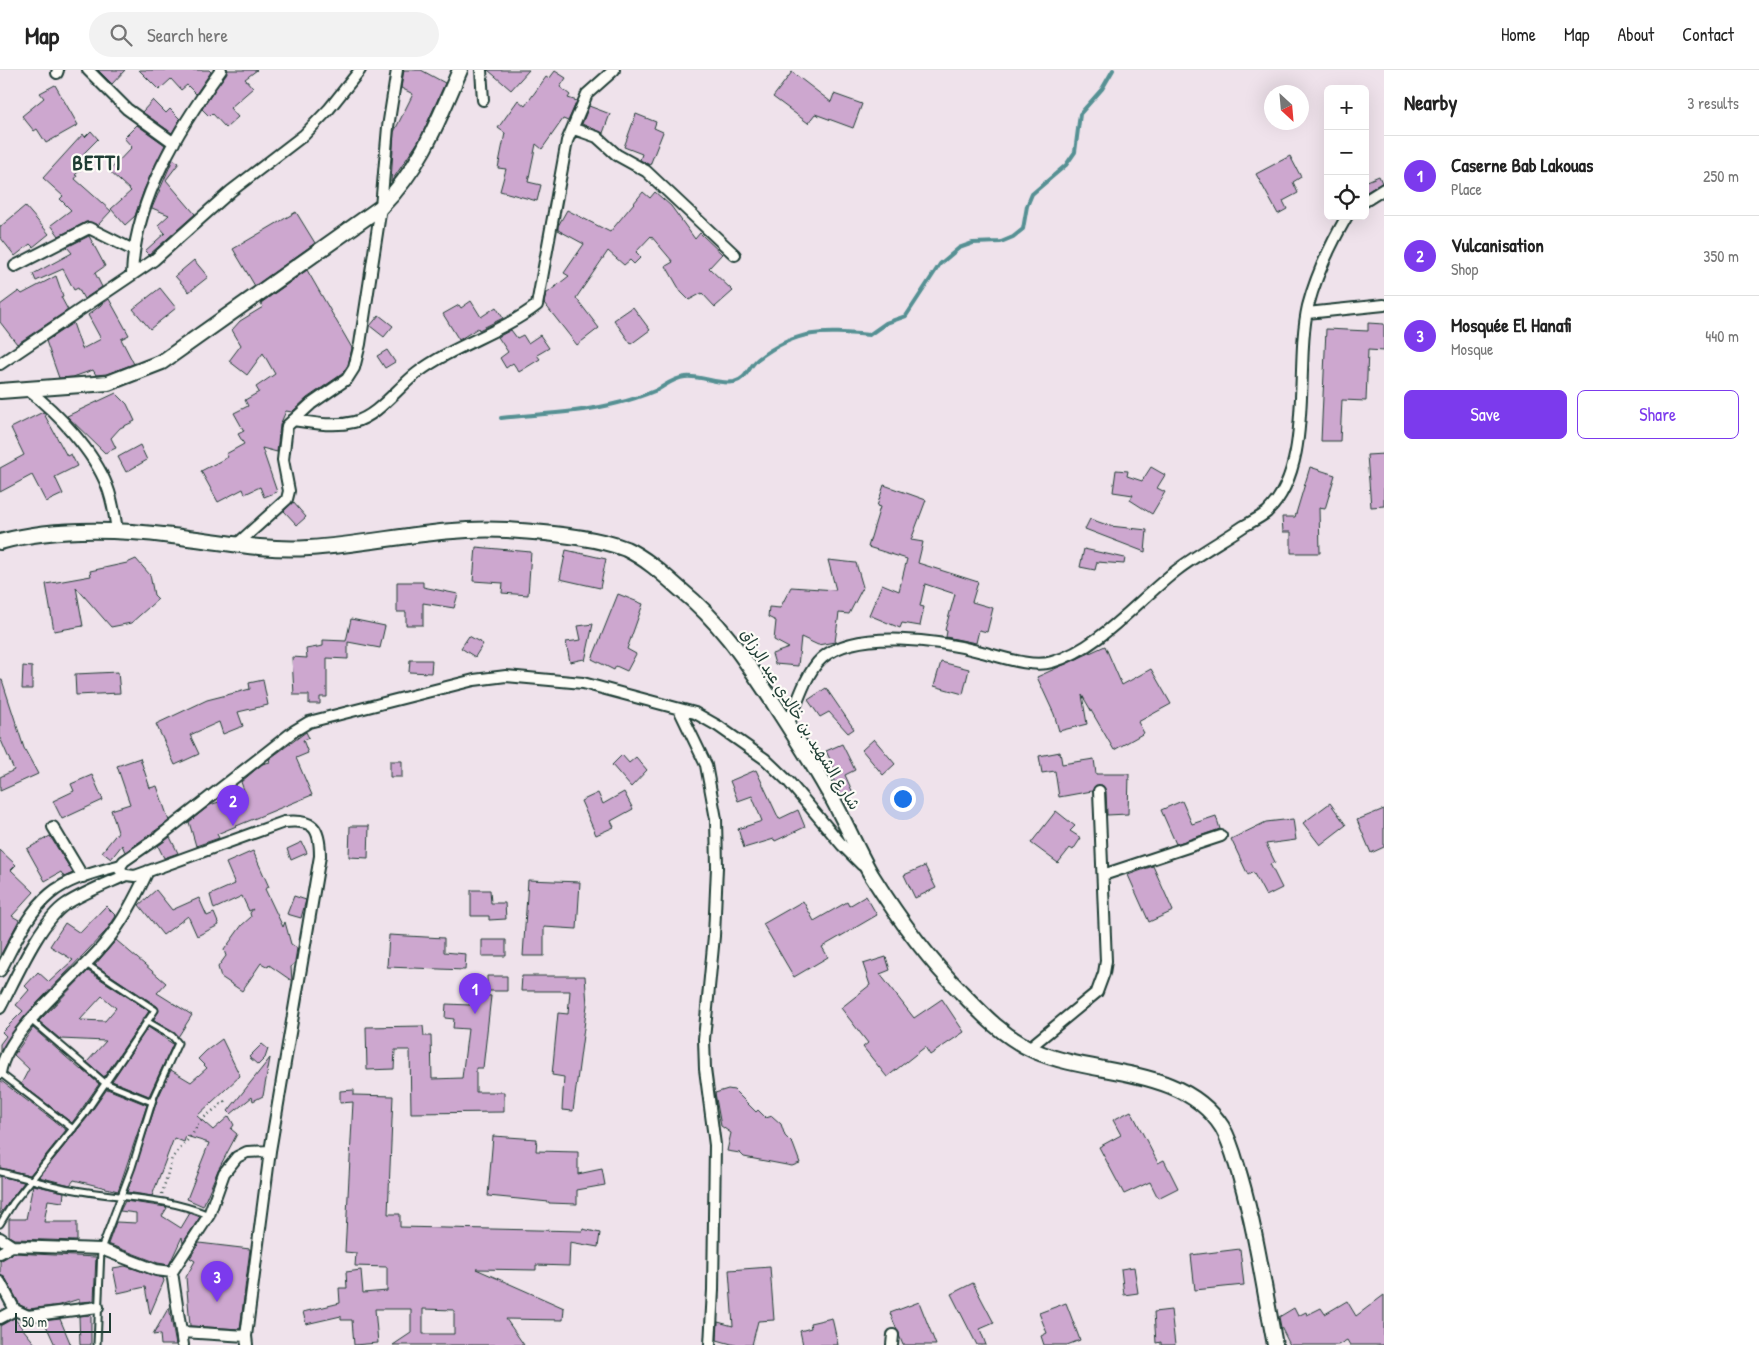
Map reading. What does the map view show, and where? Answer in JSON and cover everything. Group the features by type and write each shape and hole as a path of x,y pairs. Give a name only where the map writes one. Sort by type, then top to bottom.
{"main road":[{"path":"0,391 108,382 162,362 381,207 399,189 418,162 460,70"},
{"name":"شارع الشهيد بن خالدي عبد الرزاق","path":"0,542 54,533 117,531 173,536 235,546 275,549 311,548 464,529 508,530 570,537 622,548 646,560 702,608 735,644 827,788 870,873 904,923 951,983 989,1020 1014,1040 1029,1048 1069,1061 1142,1077 1180,1090 1201,1104 1221,1126 1231,1147 1252,1216 1275,1345"}],"street":[{"path":"88,70 127,109 174,143"},
{"path":"132,274 133,250 148,198 174,143 195,106 221,70"},
{"path":"0,364 154,260 231,191 304,135 329,109 360,70"},
{"path":"235,546 287,499 289,491 283,460 283,442 287,426 311,404 342,383 354,368 360,344 381,207 388,128 397,70"},
{"path":"482,70 483,100"},
{"path":"292,420 337,424 355,421 372,413 396,390 439,357 509,322 538,305 567,141 588,94 614,70"},
{"path":"574,128 597,137 617,156 646,171 735,255"},
{"path":"1369,198 1384,189"},
{"path":"788,726 806,683 822,658 848,645 902,638 955,644 1035,664 1052,663 1090,644 1178,569 1267,512 1288,482 1300,425 1301,354 1307,313 1331,244 1345,220"},
{"path":"14,266 89,228 133,250"},
{"path":"1307,313 1384,305"},
{"path":"28,390 46,403 88,452 106,484 114,505 117,531"},
{"path":"0,971 42,900 64,885 121,865 308,722 474,680 506,676 583,683 695,713 718,726 765,759 790,782 842,845 870,873"},
{"path":"679,709 706,765 716,819 714,936 704,1039 705,1069 715,1145 714,1290 710,1345"},
{"path":"1029,1048 1096,992 1104,973 1106,960 1100,791"},
{"path":"0,1008 36,941 55,914 66,904 126,875 135,876 284,822 302,820 314,826 320,838 320,856 270,1151 246,1341 183,1332"},
{"path":"53,827 83,877"},
{"path":"1103,875 1221,836"},
{"path":"121,865 120,870 126,875"},
{"path":"0,1073 15,1038 106,943 133,901 148,871"},
{"path":"184,1345 183,1332 179,1325 172,1272 209,1214 224,1173 237,1157 247,1152 270,1151"},
{"path":"0,1238 12,1246 101,1249 156,1270 172,1272"},
{"path":"0,1253 12,1246"},
{"path":"0,1282 15,1310 28,1316 98,1307"},
{"path":"0,1318 15,1310"}],"lane":[{"path":"0,1224 72,1129 155,1010 86,964"},
{"path":"32,1021 105,1083 152,1102"},
{"path":"97,1345 101,1249 122,1194 152,1102 178,1043 172,1036 146,1021"},
{"path":"0,1073 72,1129"},
{"path":"0,1172 72,1189 160,1200 190,1207 209,1214"}],"path":[{"path":"160,1200 172,1158 192,1135 200,1121 226,1100"}],"building":[{"path":"98,70 125,70 112,84"},
{"path":"139,70 209,70 211,72 196,94 187,85 181,90 171,79 159,90"},
{"path":"228,70 257,70 245,79 253,88 230,108 238,117 226,128 212,113 209,116 202,109"},
{"path":"404,70 421,70 445,83 420,139 391,182 394,132 413,94 401,88"},
{"path":"488,70 529,70 511,90"},
{"path":"555,71 566,78 560,87 570,95 568,98 577,101 568,121 563,119 542,149 536,144 528,182 541,185 537,201 500,191 506,169 498,168 505,133 498,128 518,100 525,106 546,77 549,79"},
{"path":"792,72 831,102 834,94 862,104 853,128 815,114 808,123 773,97"},
{"path":"55,85 78,125 46,143 37,129 34,131 22,116 44,98 40,93"},
{"path":"153,100 166,113 170,109 180,119 172,133 142,112"},
{"path":"589,106 610,114 603,133 582,124"},
{"path":"636,114 656,122 654,128 663,132 650,165 640,160 642,154 624,147"},
{"path":"137,125 165,145 144,190 135,216 125,225 111,209 131,191 109,171 132,147 124,138"},
{"path":"91,131 98,139 83,154 90,161 75,175 77,176 75,179 111,211 98,225 86,222 59,236 51,225 71,210 60,199 63,196 43,178 83,134 85,137"},
{"path":"1290,156 1301,177 1293,182 1298,193 1283,201 1287,209 1278,214 1256,174"},
{"path":"173,159 179,163 166,180 195,214 149,255 145,251 165,233 158,225 169,215 152,208"},
{"path":"1379,176 1382,183 1369,191 1369,180"},
{"path":"643,192 650,198 655,192 671,206 695,239 700,233 722,254 709,268 733,291 715,307 702,293 689,300 681,292 666,266 673,262 651,236 636,252 641,257 634,264 630,260 624,265 608,251 576,298 599,328 577,345 544,303 546,294 569,276 564,273 584,244 558,230 558,226 567,210 610,232"},
{"path":"25,206 49,234 33,247 30,244 15,256 0,237 0,227"},
{"path":"296,212 315,243 255,286 233,249"},
{"path":"89,236 105,266 95,273 102,287 84,299 78,288 74,290 63,269 36,281 33,274 72,253 67,247"},
{"path":"194,260 208,277 189,292 175,276"},
{"path":"307,270 352,348 348,365 342,374 307,398 292,412 286,411 280,425 277,452 262,448 277,492 264,497 260,487 245,494 243,489 218,502 201,471 228,457 226,454 244,444 238,434 244,431 234,413 248,406 245,400 259,392 256,387 275,374 263,353 247,375 229,361 241,345 232,330 240,321 263,307 261,303"},
{"path":"56,276 63,296 61,297 68,310 17,344 0,322 0,305 19,291 22,294"},
{"path":"160,288 176,308 150,329 133,309"},
{"path":"109,299 129,335 121,339 134,364 106,374 96,375 93,370 73,377 59,378 46,341 73,323 82,349 101,339 88,315"},
{"path":"471,301 481,317 496,307 503,318 479,330 478,328 459,340 443,314 459,305 461,308"},
{"path":"633,307 650,330 631,344 614,320"},
{"path":"379,315 393,326 384,337 370,326"},
{"path":"1368,323 1384,324 1384,351 1368,350 1366,401 1342,400 1340,441 1321,441 1326,329 1368,331"},
{"path":"511,330 517,338 523,335 528,343 540,335 549,348 537,355 540,359 519,372 513,363 506,368 500,358 508,352 498,337"},
{"path":"387,350 395,362 385,368 377,356"},
{"path":"116,393 127,404 135,421 120,428 111,438 116,448 105,453 67,416"},
{"path":"43,412 67,456 71,454 77,466 55,477 63,494 46,502 32,475 0,492 0,468 24,455 11,428"},
{"path":"140,445 147,460 126,472 118,457"},
{"path":"1384,454 1384,506 1371,507 1367,455"},
{"path":"1151,467 1165,475 1157,488 1165,492 1152,514 1130,500 1133,495 1113,492 1116,470 1128,471 1127,476 1142,481"},
{"path":"1310,467 1335,475 1325,509 1319,508 1320,553 1291,553 1291,532 1283,532 1282,517 1295,517"},
{"path":"884,485 926,500 911,540 923,542 918,563 978,582 972,602 993,608 987,632 979,630 976,643 946,637 947,631 945,630 955,594 925,584 920,606 924,607 920,626 902,623 900,628 869,615 882,584 899,591 907,559 868,547 880,507 877,506"},
{"path":"293,502 306,517 297,525 284,511"},
{"path":"1090,519 1110,526 1147,530 1145,552 1085,529"},
{"path":"476,547 531,552 528,595 502,593 503,583 473,581"},
{"path":"1084,549 1125,558 1124,564 1097,562 1095,570 1080,567"},
{"path":"566,550 606,559 600,588 560,579"},
{"path":"136,559 150,575 154,595 158,599 131,623 111,627 76,587 83,626 54,631 46,584 91,576 90,571 127,563"},
{"path":"828,560 856,563 863,587 849,614 839,613 835,642 818,645 801,637 798,666 775,664 772,654 789,648 774,640 776,621 768,617 769,607 780,608 791,587 836,590"},
{"path":"397,582 423,582 423,587 458,594 454,608 423,603 423,625 406,625 406,612 397,612"},
{"path":"618,594 643,604 627,649 636,654 627,671 616,666 614,670 592,659"},
{"path":"351,619 385,626 380,648 348,642 348,659 327,658 327,697 320,697 320,704 309,704 309,695 294,695 292,657 307,658 306,649 323,646 323,640 346,641"},
{"path":"593,624 585,661 584,659 570,662 566,642 581,640 578,626"},
{"path":"469,636 483,644 475,657 461,648"},
{"path":"1105,646 1122,685 1151,669 1171,704 1138,722 1144,733 1114,750 1082,695 1087,724 1059,731 1054,714 1037,677"},
{"path":"410,660 432,660 431,673 409,672"},
{"path":"941,662 969,669 963,694 934,686"},
{"path":"23,666 32,667 32,689 22,689"},
{"path":"118,672 120,693 76,695 75,674"},
{"path":"0,680 2,680 24,748 38,774 0,791 0,777 14,770 0,738"},
{"path":"263,680 268,705 238,712 243,726 223,734 219,722 190,735 199,754 175,765 156,724 207,700 250,689 249,683"},
{"path":"826,688 854,729 848,733 829,712 820,717 808,700"},
{"path":"306,732 309,738 303,740 308,753 296,758 312,795 217,834 219,838 196,846 189,822 210,805 245,793 241,782 262,764 270,762 269,759"},
{"path":"874,739 895,764 883,775 862,750"},
{"path":"842,744 855,770 845,775 853,793 842,798 830,772 835,770 826,751"},
{"path":"1060,752 1062,764 1094,759 1096,774 1129,774 1128,814 1107,815 1106,791 1102,785 1095,786 1092,791 1059,797 1055,771 1042,773 1039,756"},
{"path":"622,755 629,763 636,757 647,770 631,787 612,765"},
{"path":"140,758 150,788 157,786 169,821 125,852 122,845 111,859 102,852 118,832 111,810 130,804 117,766"},
{"path":"390,761 402,761 402,777 390,777"},
{"path":"756,770 779,819 798,810 805,827 775,841 774,839 744,848 738,829 762,821 752,796 738,801 730,781"},
{"path":"92,775 103,800 62,819 53,801 74,791 71,784"},
{"path":"624,792 633,809 611,821 614,827 596,835 581,801 598,793 603,804"},
{"path":"1182,801 1192,824 1216,816 1220,829 1176,844 1161,810"},
{"path":"1330,803 1346,825 1320,845 1303,823"},
{"path":"1384,809 1384,847 1371,853 1357,820"},
{"path":"1056,811 1075,826 1070,831 1081,838 1073,850 1070,848 1058,863 1031,843"},
{"path":"1293,819 1296,840 1266,844 1275,862 1270,864 1282,888 1266,896 1253,872 1248,875 1231,839 1266,822"},
{"path":"350,826 369,826 368,858 349,857"},
{"path":"50,836 73,873 64,877 61,872 45,881 27,849"},
{"path":"170,837 178,853 164,858 158,846"},
{"path":"302,842 307,853 291,860 287,849"},
{"path":"0,850 16,865 11,870 34,892 12,916 19,920 0,956"},
{"path":"253,851 269,887 265,889 283,927 285,922 291,944 297,948 295,962 291,967 292,981 269,965 268,967 261,963 242,991 221,977 218,967 226,956 224,950 242,925 251,917 250,913 253,909 249,911 242,896 214,909 210,895 235,884 226,863"},
{"path":"925,866 936,888 915,898 904,875"},
{"path":"1153,866 1173,911 1149,922 1128,875"},
{"path":"528,880 580,882 577,929 544,927 544,956 523,956"},
{"path":"156,890 172,910 199,898 207,916 214,913 219,925 197,936 188,916 163,935 139,905"},
{"path":"471,890 490,890 491,903 505,903 506,919 489,920 489,916 471,916"},
{"path":"294,896 306,900 301,918 287,914"},
{"path":"866,896 877,915 822,947 828,957 794,977 763,924 803,901 814,921 847,902 849,906"},
{"path":"106,906 116,916 106,931 24,1017 0,1052 0,1044 6,1036 2,1032 23,1011 16,1005 29,990 25,986 38,972 49,982 73,960 50,946 65,923 80,933"},
{"path":"389,935 444,938 444,952 466,954 465,970 387,967"},
{"path":"116,940 166,983 157,993 192,1015 178,1037 153,1020 159,1011 157,1006 95,965"},
{"path":"482,940 506,940 506,956 482,956"},
{"path":"886,957 890,970 880,974 914,1018 942,999 964,1032 930,1055 925,1047 887,1077 863,1047 868,1043 841,1008 870,985 863,964"},
{"path":"88,971 149,1011 104,1077 87,1062 106,1041 60,1039 39,1021","holes":["102,996 116,1008 105,1021 80,1020"]},
{"path":"487,976 507,976 507,991 487,991"},
{"path":"522,976 585,976 587,1005 573,1111 562,1110 564,1077 552,1075 558,1013 568,1014 570,991 521,991"},
{"path":"471,994 491,996 483,1068 476,1068 476,1092 504,1092 504,1112 411,1113 410,1050 395,1050 394,1069 367,1070 366,1027 423,1026 424,1036 431,1036 432,1079 462,1078 468,1029 453,1028 454,1019 445,1018 446,1004 470,1005"},
{"path":"148,1027 173,1044 149,1096 112,1081"},
{"path":"33,1028 99,1084 72,1123 21,1084 29,1069 14,1055"},
{"path":"222,1039 240,1076 197,1116 213,1130 229,1116 234,1125 231,1129 237,1134 218,1170 203,1206 187,1199 209,1143 186,1136 184,1142 174,1138 152,1196 127,1192 158,1098 171,1070 191,1082 207,1068 198,1059"},
{"path":"262,1044 268,1049 265,1058 258,1065 249,1057"},
{"path":"270,1058 263,1096 253,1101 252,1097 231,1114 228,1111"},
{"path":"0,1080 66,1130 30,1175 0,1168"},
{"path":"107,1089 147,1105 118,1191 74,1180 70,1185 39,1177 87,1118"},
{"path":"728,1089 734,1090 756,1112 758,1110 766,1118 772,1116 781,1124 785,1136 793,1144 800,1163 792,1166 744,1157 740,1153 727,1151 731,1133 721,1126 715,1093"},
{"path":"354,1090 354,1095 393,1096 388,1214 400,1214 400,1227 582,1231 583,1229 600,1233 598,1247 570,1242 569,1266 536,1265 536,1270 476,1269 564,1308 563,1320 506,1319 524,1345 393,1345 411,1333 411,1309 375,1309 378,1343 354,1345 352,1320 341,1320 341,1316 306,1324 303,1312 340,1303 339,1288 347,1288 346,1272 361,1270 363,1293 387,1291 387,1267 355,1266 356,1253 345,1252 353,1102 340,1103 340,1091","holes":["423,1309 454,1310 454,1334 423,1334"]},
{"path":"1131,1111 1158,1163 1164,1160 1178,1188 1158,1198 1150,1182 1124,1194 1099,1147 1121,1135 1113,1120"},
{"path":"493,1136 537,1139 536,1151 578,1152 578,1174 602,1169 605,1185 577,1190 577,1204 549,1203 488,1196"},
{"path":"0,1176 24,1182 0,1214"},
{"path":"33,1185 64,1192 63,1202 48,1200 44,1222 77,1222 77,1241 14,1239 9,1236 9,1219 26,1219"},
{"path":"125,1201 166,1207 162,1216 181,1228 190,1213 200,1217 183,1243 182,1237 169,1265 158,1263 108,1244 116,1222 136,1223 136,1213 120,1211"},
{"path":"199,1243 250,1249 240,1329 190,1326 186,1277 195,1261 190,1258"},
{"path":"1240,1249 1244,1285 1195,1290 1191,1255"},
{"path":"14,1253 96,1257 94,1301 79,1302 79,1299 60,1305 29,1309 20,1305 6,1279 0,1275 0,1261"},
{"path":"125,1266 163,1278 164,1281 150,1314 145,1287 118,1293 113,1268"},
{"path":"770,1267 774,1320 758,1321 752,1345 735,1345 717,1340 718,1322 733,1326 729,1270"},
{"path":"1134,1267 1138,1293 1124,1295 1121,1269"},
{"path":"973,1283 994,1323 980,1329 986,1345 977,1345 951,1294"},
{"path":"1384,1295 1384,1345 1350,1345 1347,1340 1338,1345 1290,1345 1281,1327 1279,1317 1294,1308 1298,1316 1306,1312 1307,1315 1321,1308 1325,1314 1347,1301 1356,1316"},
{"path":"919,1302 936,1345 903,1345 890,1313"},
{"path":"1066,1303 1080,1340 1067,1345 1044,1345 1041,1336 1047,1333 1039,1313"},
{"path":"169,1307 176,1345 161,1345 160,1334 153,1335"},
{"path":"1171,1310 1175,1345 1161,1345 1161,1342 1156,1343 1154,1312"},
{"path":"91,1315 91,1345 80,1345 79,1316"},
{"path":"14,1318 36,1345 0,1345 0,1326"},
{"path":"832,1318 838,1345 803,1345 800,1331 811,1328 810,1323"},
{"path":"60,1319 71,1345 55,1345 44,1321"}],"waterway":[{"path":"501,418 575,411 623,402 643,396 674,380 685,377 697,377 728,383 734,382 742,378 758,359 772,349 798,337 824,333 869,335 886,323 906,316 940,264 959,248 973,243 1001,242 1013,237 1023,229 1027,206 1032,194 1066,165 1075,152 1080,114 1102,89 1113,70"}],"place":[{"name":"Vulcanisation","path":"233,826"},
{"name":"Caserne Bab Lakouas","path":"475,1014"},
{"name":"Mosquée El Hanafi","path":"217,1302"}],"district":[{"name":"BETTI","path":"97,163"}]}
